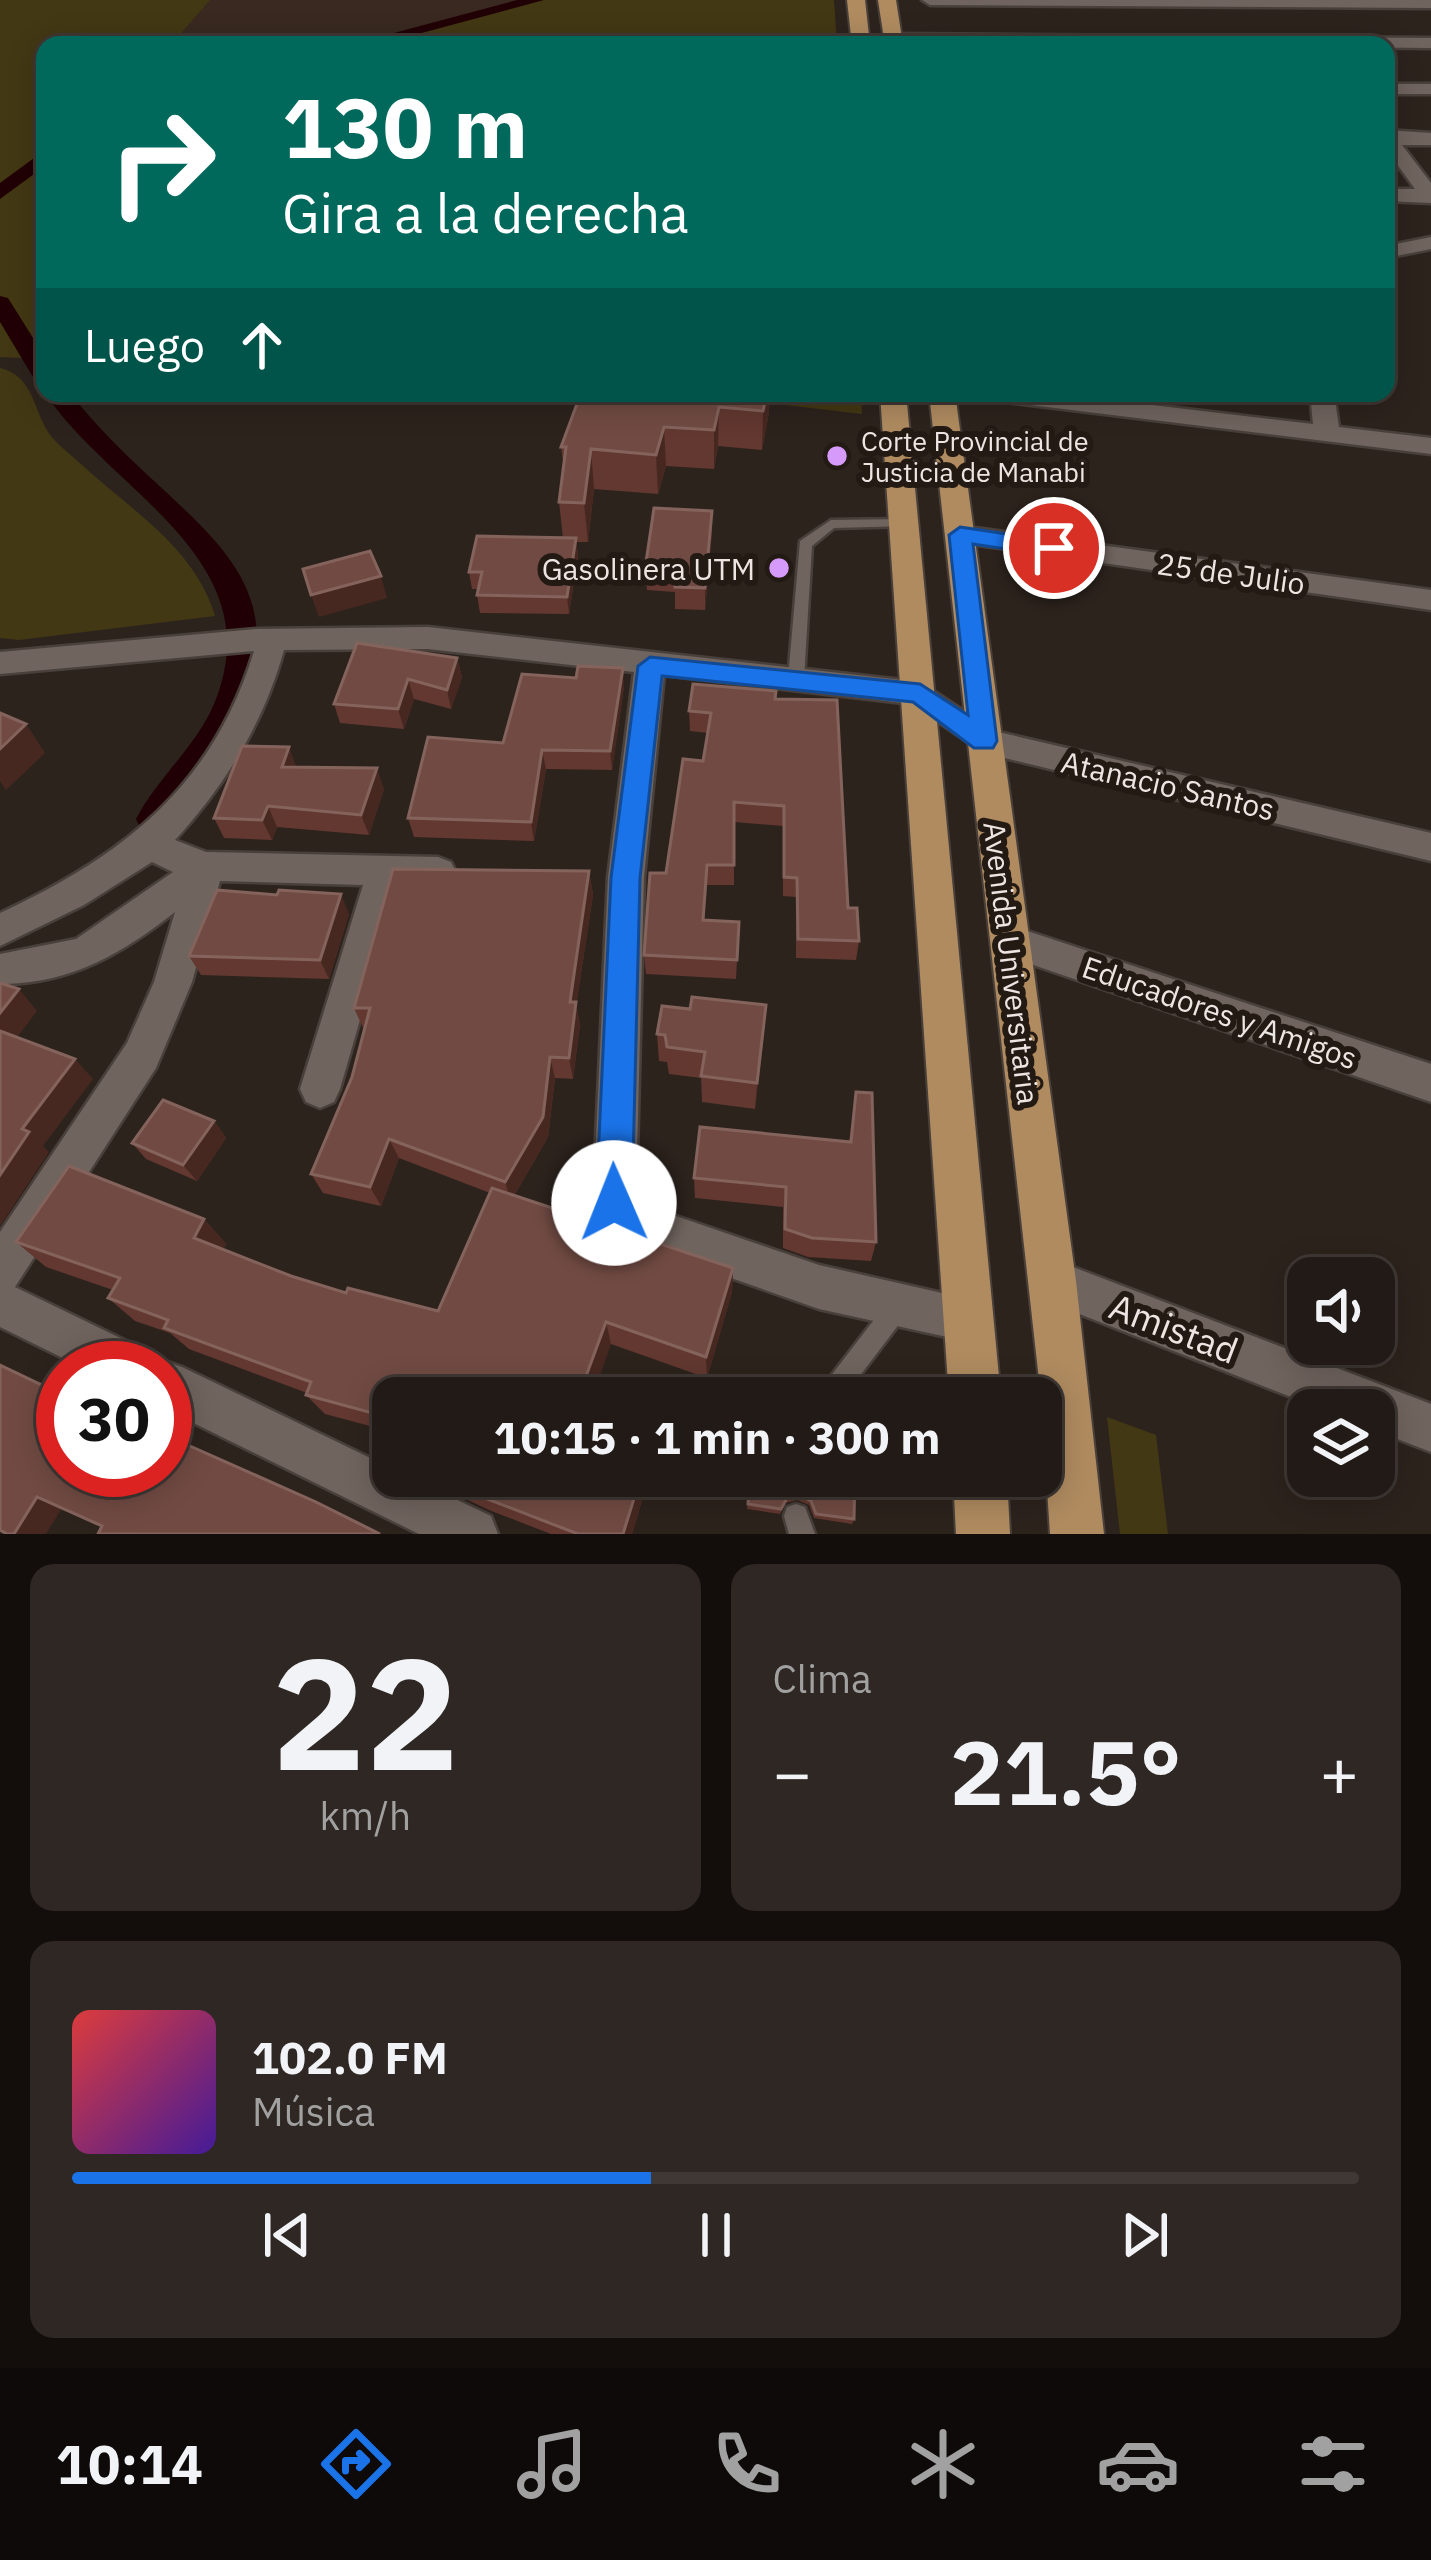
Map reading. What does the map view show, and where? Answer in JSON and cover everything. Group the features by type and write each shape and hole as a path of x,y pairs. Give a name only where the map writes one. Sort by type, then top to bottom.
{"main road":[{"path":"856,0 859,36"},
{"path":"887,0 893,36"},
{"path":"894,402 974,1377"},
{"name":"Avenida Universitaria","path":"943,402 1052,1281 1077,1534"},
{"path":"981,1497 983,1534"}],"street":[{"path":"930,0 1129,1 1388,36"},
{"path":"1129,1 1147,36"},
{"path":"1201,36 1428,4"},
{"path":"1395,37 1431,43"},
{"path":"1395,89 1431,89"},
{"path":"1395,138 1431,139"},
{"path":"1395,149 1431,196"},
{"path":"1395,195 1431,196"},
{"path":"1395,250 1431,243"},
{"path":"1143,402 1431,446"},
{"path":"1323,402 1327,433"},
{"name":"25 de Julio","path":"960,535 1431,600"},
{"path":"0,663 264,640 384,637 470,640 650,666 920,693"},
{"path":"0,930 44,909 153,841 224,748 255,689 264,640"},
{"path":"650,666 604,877 611,1184 618,1210 630,1222 818,1287 970,1319"},
{"name":"Atanacio Santos","path":"920,693 984,741 1431,847"},
{"path":"153,841 168,856 206,866 472,873"},
{"path":"3,972 41,970 88,953 206,866"},
{"path":"0,1271 142,1055 173,982 206,866"},
{"path":"320,1089 385,871"},
{"path":"3,972 44,909"},
{"name":"Educadores y Amigos","path":"1009,941 1431,1083"},
{"name":"Amistad","path":"1052,1281 1431,1428"},
{"path":"0,1303 78,1341"},
{"path":"192,1397 472,1534"}],"lane":[{"path":"796,679 805,544 831,524 905,523"},
{"path":"844,1377 899,1306"}],"shaded area":[{"path":"0,0 210,0 179,36 36,36 36,359 0,357"},
{"path":"210,0 536,0 393,36 179,36"},
{"path":"536,0 834,0 836,36 393,36"},
{"path":"0,368 26,385 55,441 177,550 206,592 215,616 19,640 0,638"},
{"path":"759,402 861,402 862,414"},
{"path":"1107,1417 1156,1435 1168,1534 1120,1534"}],"building":[{"path":"578,402 765,402 763,411 719,407 714,430 664,427 656,455 591,449 584,503 559,502 566,447 561,447"},
{"path":"654,508 712,511 705,588 675,587 677,570 645,569"},
{"path":"477,536 576,538 567,597 477,595 482,572 469,572"},
{"path":"370,551 381,576 311,595 303,569"},
{"path":"357,643 457,658 447,690 408,679 398,709 334,704"},
{"path":"578,666 623,668 610,751 542,750 531,822 408,818 428,737 503,743 522,674 576,678"},
{"path":"693,684 776,691 775,699 837,700 848,908 857,908 859,941 798,939 797,878 784,877 784,806 734,802 734,865 707,865 703,920 739,922 737,960 644,955 650,873 666,873 683,759 703,761 711,713 689,711"},
{"path":"0,713 26,724 0,749"},
{"path":"242,746 289,747 282,767 377,768 361,815 268,806 262,820 214,818"},
{"path":"393,869 589,871 570,1002 576,1002 569,1058 550,1057 543,1117 505,1182 389,1139 370,1187 311,1174 352,1077 370,1008 354,1008"},
{"path":"217,890 341,894 320,960 189,956"},
{"path":"0,983 19,989 0,1013"},
{"path":"692,997 766,1005 757,1083 701,1076 705,1052 667,1047 665,1035 657,1034 662,1006 690,1009"},
{"path":"0,1031 75,1059 22,1129 29,1132 0,1175"},
{"path":"856,1092 872,1093 876,1242 812,1238 785,1229 786,1187 694,1178 700,1127 851,1142"},
{"path":"163,1100 214,1121 183,1165 132,1143"},
{"path":"69,1166 204,1219 194,1238 346,1293 348,1288 438,1311 492,1188 733,1268 706,1357 606,1322 586,1377 372,1377 372,1413 306,1395 311,1382 164,1328 168,1320 108,1298 120,1278 16,1242"},
{"path":"0,1365 36,1382 37,1497 14,1534 0,1530"},
{"path":"192,1447 380,1534 98,1534 102,1526 37,1497 192,1497"},
{"path":"482,1497 634,1497 623,1534 578,1534"},
{"path":"748,1497 791,1497 781,1509 748,1504"},
{"path":"803,1497 855,1497 854,1519 816,1514 811,1501"}],"waterway":[{"path":"393,36 536,0"},
{"path":"0,193 36,163"},
{"path":"0,303 36,362"},
{"path":"64,402 215,558 236,597 244,634 241,671 228,707 153,819"}],"place":[{"name":"Corte Provincial de Justicia de Manabi","path":"837,456"},
{"name":"Gasolinera UTM","path":"779,568"}],"route":[{"path":"614,1203 611,1184 626,878 650,666 920,693 984,741 960,535 1054,548"}]}
